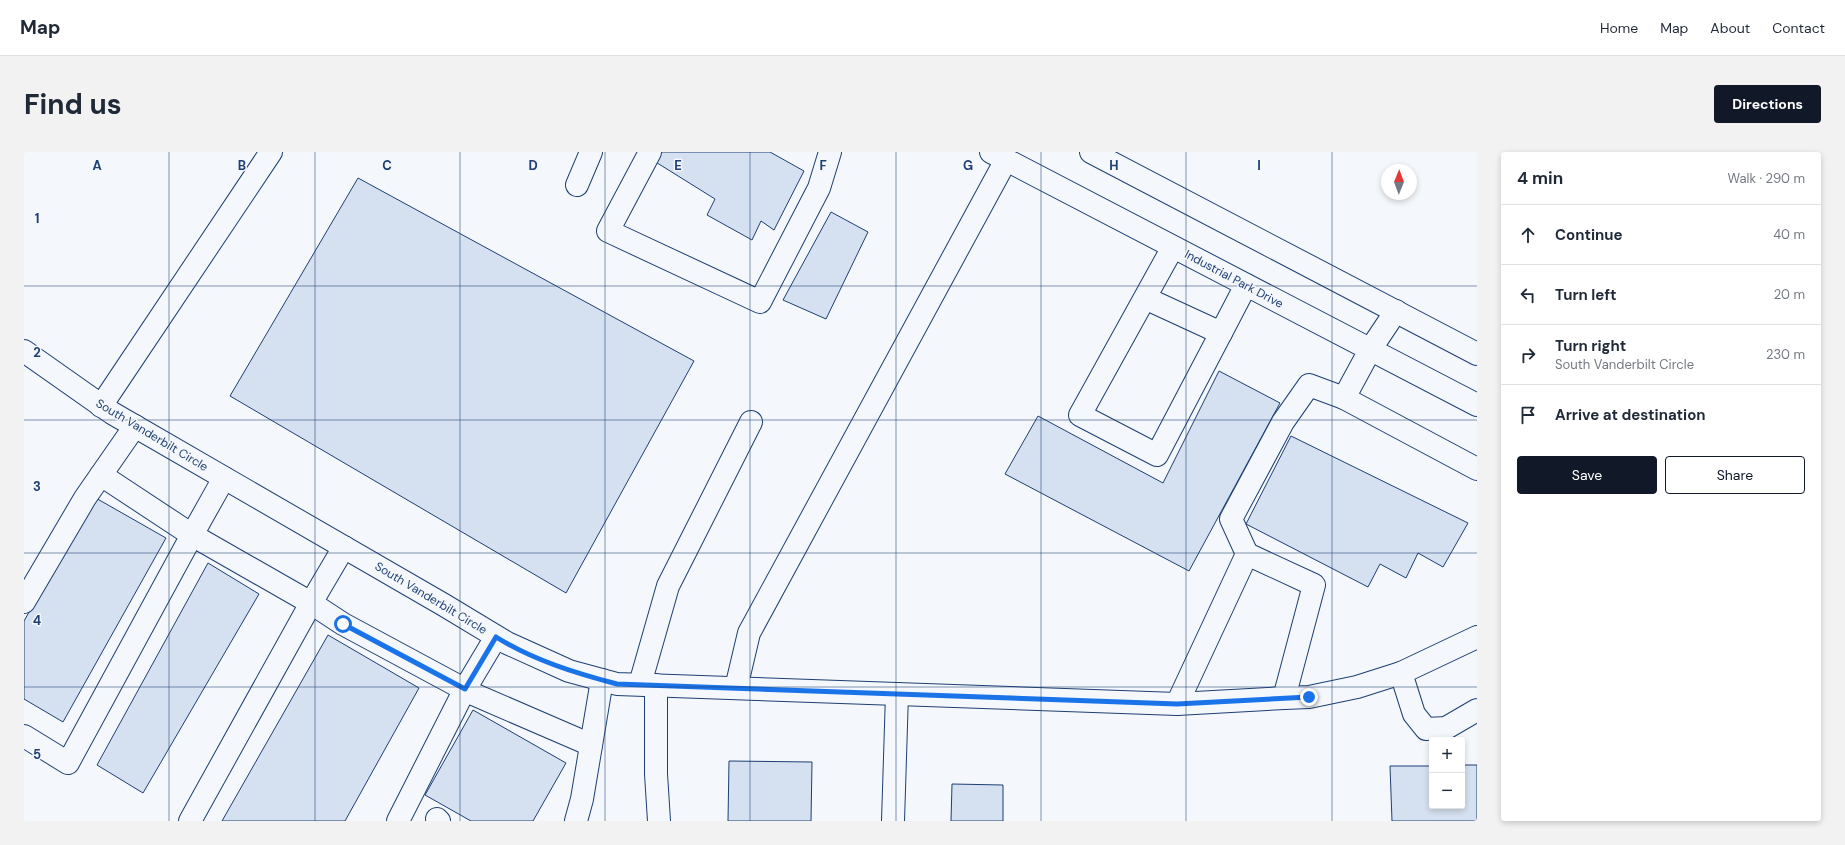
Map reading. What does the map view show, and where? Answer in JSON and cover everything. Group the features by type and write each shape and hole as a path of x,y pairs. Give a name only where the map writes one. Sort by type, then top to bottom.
{"street":[{"path":"101,406 271,152"},
{"path":"577,184 592,152"},
{"path":"650,152 608,231 760,302 819,188 830,152"},
{"path":"1092,152 1123,159 1396,311 1477,354"},
{"path":"736,688 749,632 998,156"},
{"name":"Industrial Park Drive","path":"998,156 1477,406"},
{"path":"1173,247 1080,415 1157,455 1246,285"},
{"path":"1145,298 1221,333"},
{"path":"1344,398 1370,350 1396,311"},
{"name":"South Vanderbilt Circle","path":"24,350 101,406 496,637 569,671 617,684 1177,704 1309,697 1357,687 1401,673 1477,637"},
{"path":"1284,698 1314,585 1247,554 1231,519 1283,422 1309,385 1344,398 1477,469"},
{"path":"659,821 648,685 668,586 752,422"},
{"path":"24,602 85,498 134,426"},
{"path":"101,475 192,535 311,603 343,624 465,689 591,745"},
{"path":"24,736 68,763 224,478"},
{"path":"190,821 311,603 344,547"},
{"path":"1177,704 1247,554"},
{"path":"398,821 465,689 496,637"},
{"path":"1401,673 1414,714 1426,729 1446,728 1477,710"},
{"path":"576,821 602,680"},
{"path":"893,821 897,694"}],"building":[{"path":"658,152 770,152 804,171 774,230 761,221 752,240 707,215 715,199 654,161"},
{"path":"358,178 694,361 566,593 230,396"},
{"path":"831,212 868,232 826,319 783,300"},
{"path":"1219,371 1280,403 1189,571 1005,474 1038,416 1163,483"},
{"path":"1291,436 1468,523 1443,567 1418,553 1406,578 1380,564 1368,587 1246,524"},
{"path":"94,497 166,538 63,722 24,699 24,621"},
{"path":"208,563 259,594 143,793 97,765"},
{"path":"328,635 419,688 345,821 222,821"},
{"path":"473,710 566,763 533,821 471,821 425,795"},
{"path":"729,761 812,762 811,821 728,821"},
{"path":"1465,765 1477,765 1477,821 1392,821 1390,766 1429,766 1429,809 1465,809"},
{"path":"952,784 1003,785 1003,821 951,821"}],"route":[{"path":"343,624 465,689 496,637 569,671 617,684 1023,697 1177,704 1309,697"}]}
